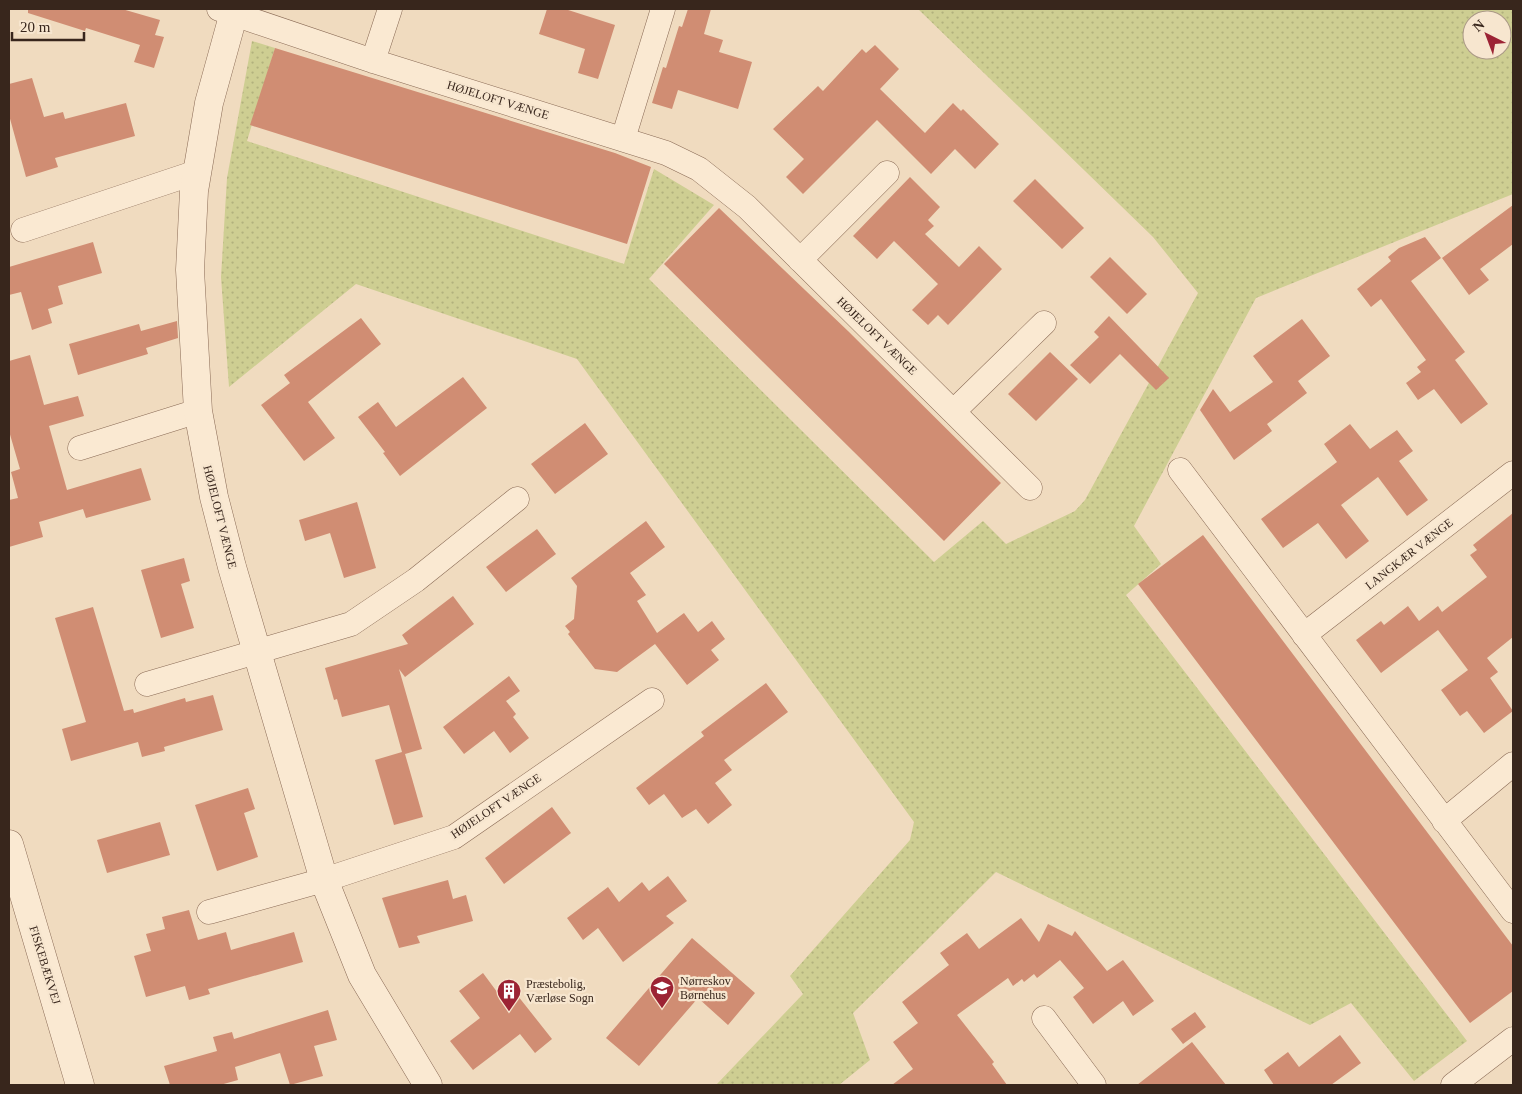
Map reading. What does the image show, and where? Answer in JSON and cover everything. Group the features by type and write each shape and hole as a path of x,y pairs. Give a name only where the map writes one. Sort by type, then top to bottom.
{"street":[{"path":"373,61 390,9"},
{"path":"624,139 663,9"},
{"name":"HØJELOFT VÆNGE","path":"425,1085 362,975 324,880 214,498 198,411 190,270 197,172 209,103 229,10 373,61 666,153 699,169 747,207 1030,488"},
{"path":"23,230 197,172"},
{"path":"800,260 887,173"},
{"path":"954,411 1044,322"},
{"path":"80,448 198,411"},
{"path":"1180,470 1513,911"},
{"name":"LANGKÆR VÆNGE","path":"1304,635 1513,473"},
{"path":"147,684 352,624 416,580 517,499"},
{"name":"HØJELOFT VÆNGE","path":"209,912 324,880 454,837 652,700"},
{"path":"1444,821 1513,764"},
{"name":"FISKEBÆKVEJ","path":"9,844 80,1085"},
{"path":"1044,1018 1094,1085"},
{"path":"1453,1085 1513,1038"}],"green space":[{"path":"918,9 1513,9 1513,194 1256,298 1134,526 1161,564 1126,595 1467,1041 1414,1081 1351,1003 1310,1025 996,872 853,1013 870,1060 839,1085 716,1085 803,994 790,976 910,840 914,822 577,359 356,284 229,387 221,277 227,178 252,41 275,48 247,141 624,264 654,169 714,205 649,279 934,562 983,521 1006,544 1075,511 1085,500 1198,293 1153,237"}],"building":[{"path":"28,9 122,9 160,20 155,35 164,37 154,68 134,62 140,45 86,28 85,31 28,13"},
{"path":"547,9 565,9 615,25 598,79 578,73 585,49 539,34"},
{"path":"688,9 711,9 704,34 723,40 719,52 752,62 738,109 678,90 672,109 652,103 663,67 666,68 679,26 682,27"},
{"path":"875,45 899,69 880,89 925,133 953,103 961,111 963,109 999,144 975,169 955,149 931,174 877,120 803,194 786,177 804,159 773,129 818,86 823,91 862,49 866,53"},
{"path":"275,48 615,153 651,167 627,244 250,125"},
{"path":"32,78 44,117 63,112 65,119 126,103 135,136 55,158 58,167 26,177 9,115 9,84"},
{"path":"910,177 940,207 928,220 934,226 925,234 959,267 979,246 1002,269 948,325 938,315 928,325 912,310 938,284 894,241 877,259 853,236"},
{"path":"1035,179 1084,228 1062,249 1013,201"},
{"path":"1513,205 1513,244 1480,269 1489,280 1469,295 1442,258"},
{"path":"719,208 848,331 1001,483 944,541 664,264"},
{"path":"1425,237 1441,258 1411,281 1465,352 1455,360 1488,404 1461,424 1434,389 1418,400 1406,383 1421,372 1417,367 1426,360 1381,299 1371,307 1357,289 1391,261 1388,257 1399,248"},
{"path":"93,242 102,273 58,286 63,304 48,309 52,323 32,330 21,292 9,295 9,267"},
{"path":"1110,257 1147,294 1127,314 1090,277"},
{"path":"1109,316 1169,378 1156,390 1120,354 1090,384 1070,365 1099,337 1094,332"},
{"path":"361,318 381,344 308,402 335,438 304,461 261,405 290,383 284,375"},
{"path":"1302,319 1330,356 1298,381 1307,393 1267,424 1272,431 1234,460 1200,410 1213,389 1230,412 1273,382 1253,356"},
{"path":"177,321 178,338 146,348 148,354 78,375 69,344 139,324 141,331"},
{"path":"1050,352 1078,379 1036,421 1008,394"},
{"path":"30,355 44,405 78,396 84,416 49,426 67,490 141,468 151,500 86,518 83,509 39,522 43,537 9,547 9,500 18,498 11,472 20,469 9,431 9,361"},
{"path":"463,377 487,408 400,476 383,453 385,452 358,417 378,402 396,427"},
{"path":"585,423 608,454 555,494 531,464"},
{"path":"1350,424 1370,449 1397,430 1413,451 1399,461 1428,500 1407,516 1378,477 1341,505 1369,541 1346,559 1318,523 1283,548 1261,519 1337,462 1324,444"},
{"path":"357,502 376,568 344,578 330,533 305,541 299,520"},
{"path":"1513,513 1513,637 1487,658 1498,672 1490,678 1513,711 1484,733 1467,711 1460,716 1441,690 1468,670 1438,630 1381,673 1356,640 1381,621 1384,625 1408,606 1419,621 1438,606 1442,612 1487,577 1470,555 1477,550 1473,545"},
{"path":"646,521 665,547 630,573 646,595 637,601 657,633 684,613 698,632 712,621 725,639 711,650 719,660 687,685 655,644 617,672 595,669 568,634 570,632 565,626 574,619 577,586 571,578"},
{"path":"537,529 556,554 506,592 486,567"},
{"path":"1203,535 1513,946 1513,991 1470,1023 1138,584"},
{"path":"184,558 190,581 181,584 194,628 161,638 141,570"},
{"path":"453,596 474,624 405,677 399,669 422,749 405,754 423,817 394,825 375,760 402,752 389,705 342,717 337,699 334,700 325,668 408,644 402,635"},
{"path":"93,607 124,711 133,709 134,713 185,698 186,702 213,695 223,730 164,747 165,751 142,757 138,742 71,761 62,729 86,722 55,618"},
{"path":"509,676 520,691 506,701 516,714 513,717 529,738 510,753 494,731 464,754 443,727"},
{"path":"766,683 788,712 724,760 732,770 715,783 732,805 708,824 696,809 682,818 664,794 649,805 636,788 704,736 701,732"},
{"path":"248,788 255,809 244,813 258,857 217,871 195,805"},
{"path":"552,807 571,833 504,884 485,858"},
{"path":"160,822 170,855 107,873 97,840"},
{"path":"668,876 687,901 666,916 674,923 623,962 598,928 583,940 567,918 608,887 619,902 642,882 649,891"},
{"path":"448,880 453,899 466,895 473,921 417,936 420,943 399,948 382,898"},
{"path":"189,910 198,940 226,932 231,950 294,932 303,962 208,989 210,994 189,1000 185,986 146,997 134,956 151,951 146,934 165,929 162,917"},
{"path":"1021,918 1039,942 1048,924 1072,936 1075,931 1107,971 1123,960 1154,1001 1133,1016 1123,1001 1093,1024 1073,997 1084,988 1060,960 1037,978 1034,974 1024,982 1022,979 1013,986 1008,978 957,1015 994,1062 992,1064 1007,1085 892,1085 913,1069 893,1042 918,1023 902,1002 949,965 940,953 967,933 979,949"},
{"path":"692,938 755,993 728,1025 698,998 639,1066 606,1038"},
{"name":"Præstebolig, Værløse Sogn","path":"483,973 503,1000 514,991 552,1039 535,1053 520,1034 473,1070 450,1041 480,1018 459,991"},
{"path":"328,1010 337,1040 314,1046 323,1076 290,1085 280,1053 235,1067 238,1080 220,1085 170,1085 164,1066 217,1051 213,1037 232,1032 234,1039"},
{"path":"1195,1012 1206,1027 1183,1044 1171,1029"},
{"path":"1340,1035 1361,1063 1331,1085 1274,1085 1264,1070 1288,1052 1299,1067"},
{"path":"1192,1042 1226,1085 1137,1085"}],"place":[{"name":"Nørreskov Børnehus","path":"662,1009"},
{"name":"Præstebolig, Værløse Sogn","path":"509,1012"}]}
